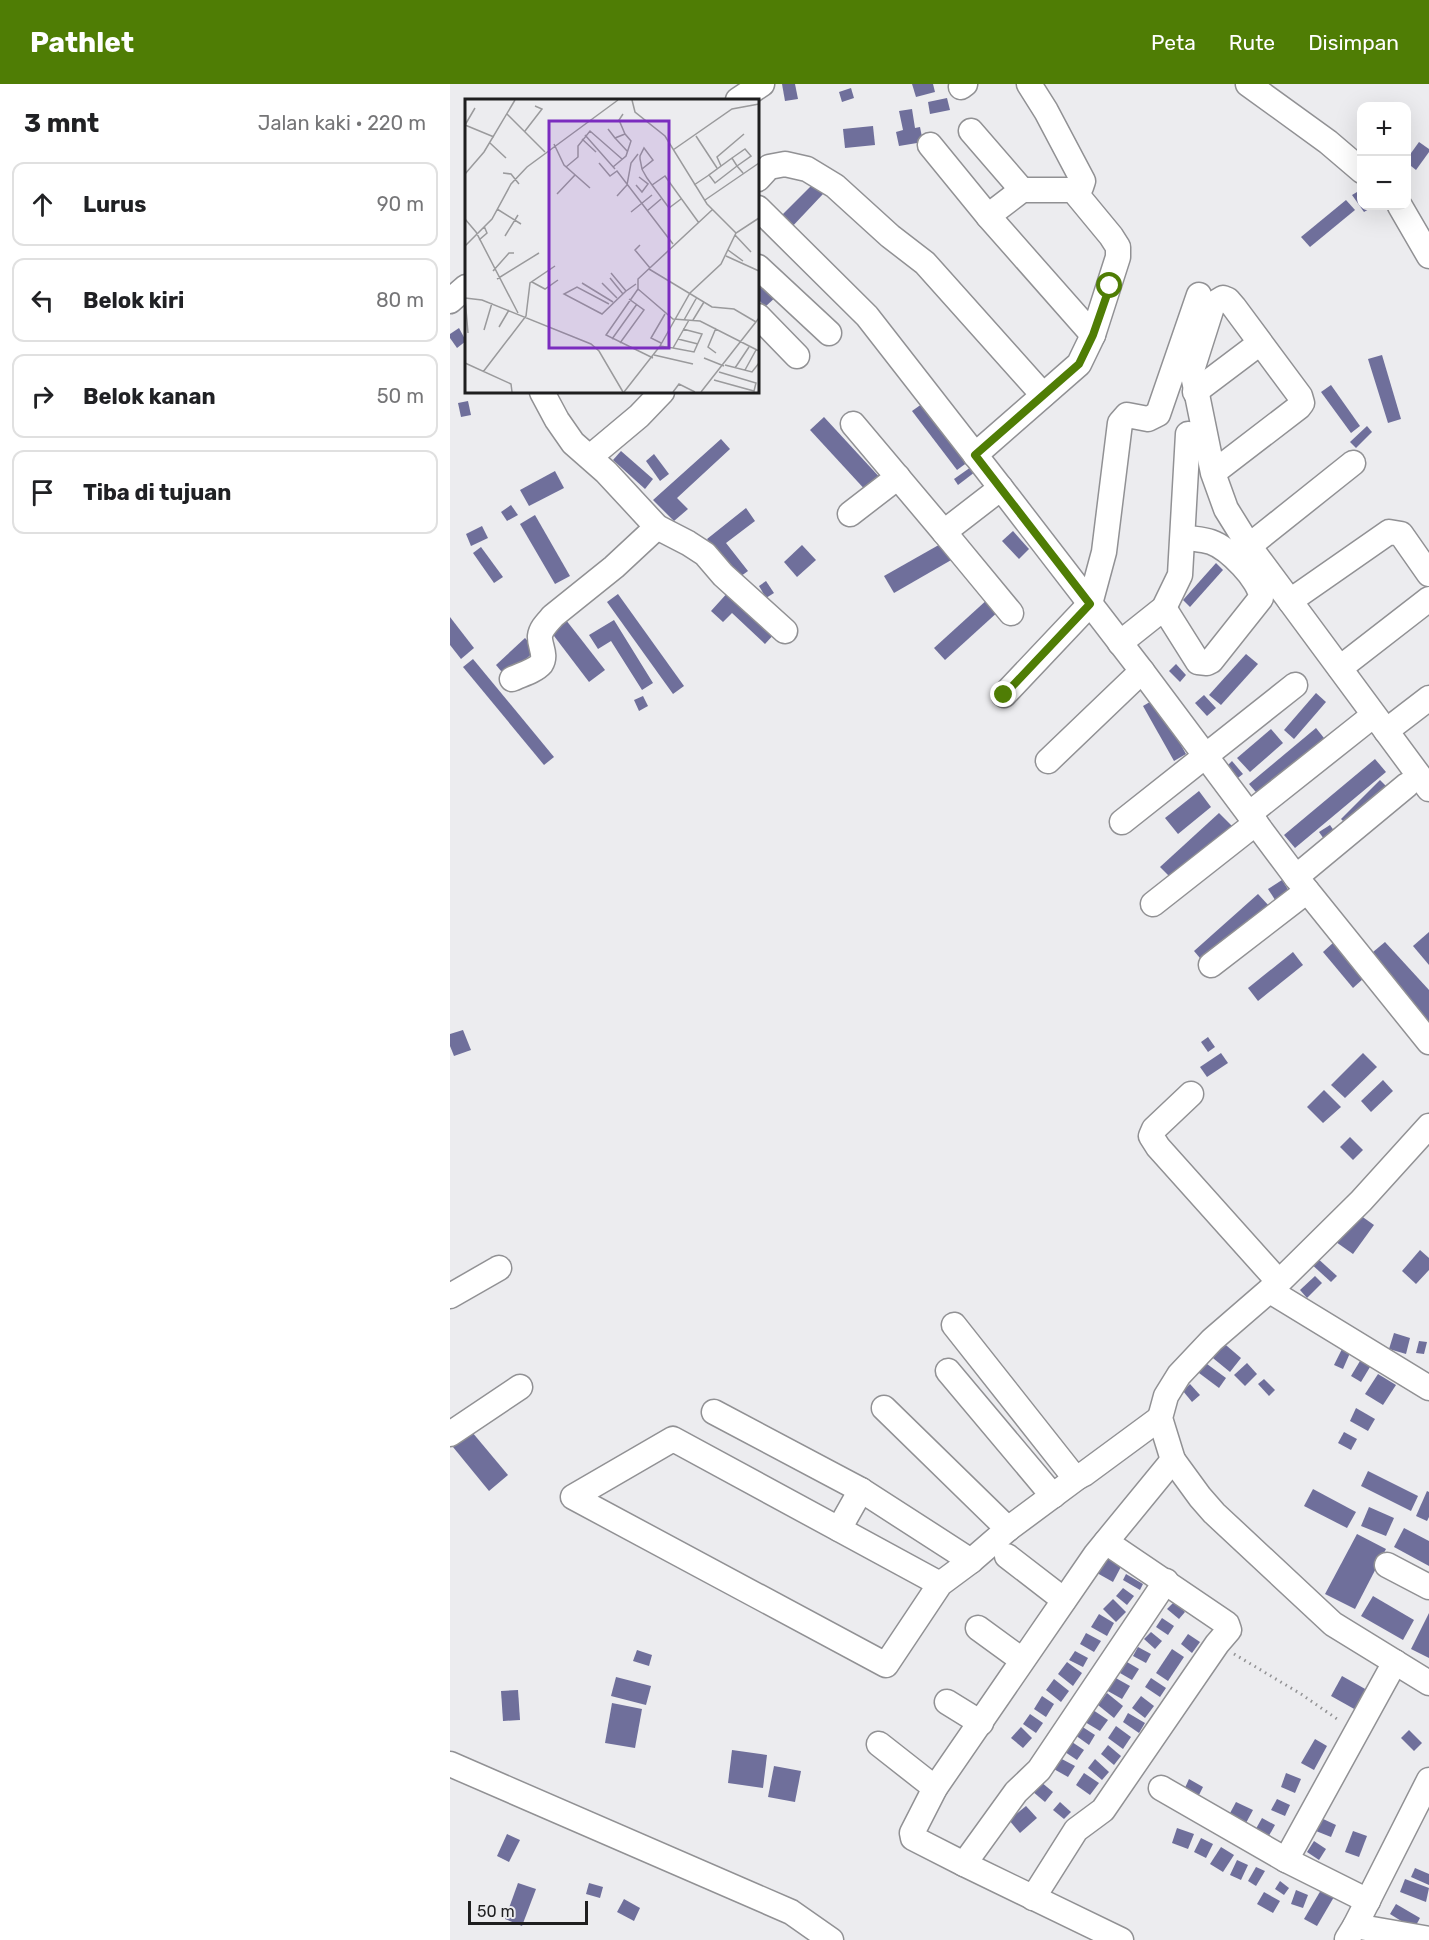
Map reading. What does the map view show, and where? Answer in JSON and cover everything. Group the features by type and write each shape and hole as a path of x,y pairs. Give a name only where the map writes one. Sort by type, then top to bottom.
{"street":[{"path":"740,99 762,84"},
{"path":"988,216 1022,190 1081,188 1083,181 1029,84"},
{"path":"1248,84 1328,142 1357,167"},
{"path":"971,131 1022,190"},
{"path":"930,145 988,216 1093,335"},
{"path":"761,166 785,164 807,169 835,186 890,236 925,263 1043,395"},
{"path":"975,455 1079,364 1093,335 1119,257 1118,247 1073,190"},
{"path":"759,208 867,316 1142,671 1302,884 1429,1042"},
{"path":"1402,210 1429,256"},
{"path":"759,268 829,333"},
{"path":"450,301 465,288"},
{"path":"1004,695 1090,604 1104,552 1120,423 1127,415 1148,419 1158,414 1199,295"},
{"path":"1211,965 1302,884 1418,787 1376,727 1340,668 1249,546 1226,509 1213,473 1192,370 1213,304 1223,298 1228,300 1300,396 1302,403 1213,473"},
{"path":"759,317 797,356"},
{"path":"1195,392 1260,343"},
{"path":"543,393 573,443 634,500 657,527 705,554 723,575 785,631"},
{"path":"590,457 639,416 661,393"},
{"path":"853,424 1011,613"},
{"path":"1180,575 1188,434"},
{"path":"1249,546 1353,463"},
{"path":"850,514 898,477"},
{"path":"944,532 1001,488"},
{"path":"512,679 542,662 540,635 553,616 614,567 657,527"},
{"path":"1290,601 1389,532 1401,534 1429,574"},
{"path":"1164,608 1198,662 1207,663 1261,598 1260,589 1238,559 1212,542 1182,537"},
{"path":"1120,643 1164,608 1180,575 1212,542"},
{"path":"1340,668 1429,599"},
{"path":"1048,761 1142,671"},
{"path":"1122,822 1294,685"},
{"path":"1153,904 1253,819 1376,727 1429,698"},
{"path":"1191,1094 1154,1129 1151,1136 1158,1147 1274,1287 1429,1388"},
{"path":"1429,1126 1362,1201 1274,1287 1212,1340 1179,1375 1166,1396 1160,1418 1173,1460 1214,1513 1333,1624 1429,1683"},
{"path":"450,1296 498,1268"},
{"path":"954,1325 1071,1473 1078,1477"},
{"path":"948,1371 1053,1496"},
{"path":"450,1434 520,1387"},
{"path":"884,1408 1008,1529"},
{"path":"714,1412 861,1490 971,1561"},
{"path":"940,1584 674,1439 573,1497 886,1665 940,1584 1008,1529 1160,1418"},
{"path":"1121,1940 964,1864 913,1838 912,1835 935,1788 981,1723 996,1696 1106,1542 1173,1460"},
{"path":"839,1529 861,1490"},
{"path":"1033,1898 1076,1830 1103,1810 1216,1644 1229,1630 1227,1623 1106,1542"},
{"path":"1007,1556 1064,1600"},
{"path":"1387,1565 1429,1587"},
{"path":"964,1864 1016,1792 1040,1770 1166,1581"},
{"path":"978,1628 1022,1660"},
{"path":"1286,1860 1395,1662"},
{"path":"947,1702 981,1723"},
{"path":"879,1744 935,1788"},
{"path":"450,1764 790,1912 831,1940"},
{"path":"1429,1780 1351,1933 1429,1938"},
{"path":"1161,1788 1286,1860 1368,1901"}],"path":[{"path":"1216,1644 1301,1694 1356,1732"}],"building":[{"path":"782,84 795,84 798,99 785,101"},
{"path":"912,84 933,84 935,92 916,97"},
{"path":"851,88 854,98 842,102 839,92"},
{"path":"947,98 950,110 930,114 928,102"},
{"path":"912,109 915,128 920,127 923,142 899,146 896,132 903,130 899,111"},
{"path":"873,126 875,145 845,148 843,129"},
{"path":"1419,142 1429,149 1416,170 1411,166 1411,153"},
{"path":"813,184 823,194 789,230 778,219"},
{"path":"1357,192 1357,202 1352,195"},
{"path":"1346,200 1355,210 1310,247 1301,237"},
{"path":"759,277 778,295 765,307 759,300"},
{"path":"459,328 465,342 457,348 450,334"},
{"path":"1382,355 1401,419 1388,423 1368,359"},
{"path":"1331,385 1360,426 1351,433 1321,392"},
{"path":"468,401 471,415 461,417 458,403"},
{"path":"926,401 972,459 957,470 912,411"},
{"path":"824,417 883,481 869,494 810,430"},
{"path":"1367,426 1372,432 1356,448 1350,442"},
{"path":"721,439 730,449 677,498 688,509 674,521 653,500"},
{"path":"621,451 653,479 645,489 613,460"},
{"path":"654,454 669,474 660,481 646,461"},
{"path":"971,467 975,472 958,485 954,479"},
{"path":"555,471 564,488 529,506 520,490"},
{"path":"511,505 518,515 507,521 501,512"},
{"path":"746,508 755,521 726,543 748,571 737,579 707,539"},
{"path":"535,515 570,576 555,584 520,524"},
{"path":"482,526 488,538 471,546 466,534"},
{"path":"1013,531 1029,549 1019,559 1002,541"},
{"path":"944,542 953,559 894,593 884,576"},
{"path":"802,545 816,560 797,577 784,562"},
{"path":"481,547 503,577 494,583 473,553"},
{"path":"1216,563 1223,570 1190,607 1183,600"},
{"path":"766,581 774,593 766,598 759,586"},
{"path":"730,590 776,632 765,644 732,613 723,622 711,611"},
{"path":"618,594 684,686 673,694 607,602"},
{"path":"989,598 1000,610 945,660 934,648"},
{"path":"450,617 474,648 461,659 450,645"},
{"path":"566,620 605,670 589,682 551,632"},
{"path":"614,620 653,683 642,690 611,641 598,649 589,635"},
{"path":"525,638 536,650 506,677 496,665"},
{"path":"1246,654 1258,664 1221,705 1209,695"},
{"path":"473,659 554,757 544,765 463,667"},
{"path":"1176,664 1186,675 1180,682 1169,671"},
{"path":"1316,693 1326,702 1294,739 1284,730"},
{"path":"1204,695 1216,708 1207,716 1195,703"},
{"path":"643,696 648,706 639,711 634,700"},
{"path":"1155,699 1186,754 1174,761 1143,706"},
{"path":"1316,728 1328,743 1261,798 1249,784"},
{"path":"1271,729 1283,743 1250,772 1237,758"},
{"path":"1375,759 1386,772 1295,848 1284,835"},
{"path":"1232,761 1243,774 1234,781 1224,769"},
{"path":"1380,780 1390,790 1351,829 1341,819"},
{"path":"1199,791 1211,807 1178,834 1165,818"},
{"path":"1219,813 1232,826 1173,880 1160,867"},
{"path":"1330,825 1337,835 1326,842 1319,832"},
{"path":"1282,880 1291,894 1277,903 1268,889"},
{"path":"1258,894 1270,907 1205,964 1194,951"},
{"path":"1429,932 1429,965 1413,946"},
{"path":"1334,942 1364,978 1353,988 1323,952"},
{"path":"1385,942 1429,990 1429,1025 1367,957"},
{"path":"1293,952 1303,965 1258,1001 1248,988"},
{"path":"463,1030 471,1050 454,1056 450,1046 450,1034"},
{"path":"1208,1037 1215,1047 1208,1052 1201,1042"},
{"path":"1221,1053 1228,1063 1207,1077 1200,1067"},
{"path":"1363,1053 1377,1067 1345,1098 1331,1085"},
{"path":"1383,1080 1393,1091 1371,1112 1361,1101"},
{"path":"1324,1090 1341,1107 1323,1123 1307,1107"},
{"path":"1350,1137 1363,1150 1353,1160 1340,1147"},
{"path":"1357,1213 1374,1225 1353,1254 1336,1242"},
{"path":"1420,1250 1429,1258 1429,1270 1416,1284 1402,1271"},
{"path":"1315,1256 1337,1276 1331,1282 1309,1262"},
{"path":"1315,1276 1322,1283 1307,1298 1300,1290"},
{"path":"1394,1333 1410,1338 1406,1354 1389,1349"},
{"path":"1220,1340 1241,1358 1230,1372 1208,1354"},
{"path":"1419,1341 1427,1342 1424,1354 1416,1353"},
{"path":"1342,1349 1350,1353 1343,1369 1334,1365"},
{"path":"1363,1356 1373,1362 1361,1382 1351,1376"},
{"path":"1203,1361 1226,1378 1219,1388 1195,1370"},
{"path":"1247,1363 1257,1374 1245,1386 1234,1375"},
{"path":"1378,1374 1396,1385 1383,1405 1365,1394"},
{"path":"1264,1379 1275,1390 1269,1396 1258,1384"},
{"path":"1190,1384 1200,1395 1192,1402 1183,1391"},
{"path":"1356,1408 1375,1419 1368,1431 1350,1421"},
{"path":"472,1432 508,1475 489,1491 453,1447"},
{"path":"1344,1432 1357,1439 1351,1450 1338,1443"},
{"path":"1368,1471 1418,1496 1411,1511 1361,1486"},
{"path":"1313,1489 1356,1512 1347,1528 1304,1506"},
{"path":"1427,1491 1429,1492 1429,1517 1427,1521 1416,1516"},
{"path":"1369,1507 1394,1518 1386,1536 1361,1526"},
{"path":"1404,1528 1429,1541 1429,1566 1394,1547"},
{"path":"1357,1534 1386,1549 1355,1609 1325,1594"},
{"path":"1107,1554 1123,1563 1113,1582 1097,1573"},
{"path":"1126,1574 1143,1584 1140,1590 1123,1580"},
{"path":"1123,1588 1134,1596 1127,1605 1116,1596"},
{"path":"1373,1596 1414,1620 1403,1640 1361,1616"},
{"path":"1113,1599 1126,1612 1116,1622 1103,1609"},
{"path":"1174,1602 1185,1612 1179,1619 1167,1609"},
{"path":"1429,1613 1429,1658 1411,1649"},
{"path":"1099,1614 1114,1623 1107,1636 1091,1627"},
{"path":"1162,1618 1174,1626 1168,1635 1156,1627"},
{"path":"1151,1632 1162,1641 1155,1649 1144,1639"},
{"path":"1086,1633 1101,1641 1094,1652 1080,1644"},
{"path":"1188,1634 1200,1642 1192,1653 1181,1644"},
{"path":"1138,1647 1151,1654 1146,1663 1133,1656"},
{"path":"1172,1649 1184,1657 1168,1681 1156,1673"},
{"path":"637,1650 652,1655 649,1666 633,1661"},
{"path":"1075,1651 1088,1658 1083,1667 1069,1660"},
{"path":"1067,1662 1082,1673 1073,1686 1058,1674"},
{"path":"1127,1662 1139,1669 1132,1680 1120,1673"},
{"path":"1342,1676 1367,1690 1356,1710 1331,1696"},
{"path":"616,1677 651,1686 646,1705 611,1696"},
{"path":"1114,1677 1130,1686 1122,1699 1106,1690"},
{"path":"1151,1678 1166,1688 1160,1697 1145,1687"},
{"path":"1054,1679 1069,1691 1061,1702 1046,1690"},
{"path":"518,1690 520,1720 503,1721 501,1691"},
{"path":"1107,1693 1123,1706 1114,1718 1098,1705"},
{"path":"1042,1696 1054,1704 1046,1717 1034,1709"},
{"path":"1141,1696 1154,1706 1145,1718 1132,1708"},
{"path":"612,1703 642,1709 635,1748 605,1743"},
{"path":"1093,1710 1108,1720 1100,1731 1085,1722"},
{"path":"1128,1713 1145,1723 1139,1733 1123,1722"},
{"path":"1030,1714 1043,1723 1036,1733 1023,1724"},
{"path":"1081,1726 1095,1735 1089,1745 1075,1735"},
{"path":"1116,1726 1131,1737 1123,1749 1108,1738"},
{"path":"1021,1727 1032,1738 1023,1748 1011,1738"},
{"path":"1409,1730 1422,1743 1414,1751 1401,1738"},
{"path":"1315,1739 1327,1746 1314,1770 1301,1763"},
{"path":"1072,1742 1084,1750 1077,1760 1065,1752"},
{"path":"1108,1745 1121,1756 1114,1765 1101,1754"},
{"path":"732,1750 767,1755 763,1788 728,1783"},
{"path":"1058,1757 1075,1766 1068,1777 1052,1768"},
{"path":"1095,1759 1109,1772 1102,1780 1088,1768"},
{"path":"774,1766 801,1771 795,1802 768,1797"},
{"path":"1084,1773 1099,1783 1090,1795 1076,1785"},
{"path":"1286,1773 1301,1779 1295,1793 1281,1787"},
{"path":"1189,1779 1203,1787 1198,1797 1184,1790"},
{"path":"1041,1782 1053,1792 1045,1802 1032,1791"},
{"path":"1277,1799 1290,1805 1285,1816 1271,1810"},
{"path":"1060,1802 1071,1812 1064,1819 1053,1810"},
{"path":"1236,1802 1253,1810 1246,1823 1229,1815"},
{"path":"1026,1806 1037,1818 1020,1833 1009,1820"},
{"path":"1262,1818 1275,1825 1266,1841 1253,1834"},
{"path":"1321,1818 1336,1825 1331,1837 1316,1831"},
{"path":"1177,1828 1194,1834 1188,1849 1172,1843"},
{"path":"1353,1831 1367,1836 1359,1857 1345,1852"},
{"path":"507,1834 520,1840 509,1862 497,1856"},
{"path":"1201,1838 1213,1844 1206,1858 1194,1852"},
{"path":"1314,1841 1326,1849 1319,1860 1307,1852"},
{"path":"1221,1847 1234,1855 1223,1872 1210,1864"},
{"path":"1237,1860 1248,1865 1241,1880 1230,1875"},
{"path":"1256,1867 1265,1871 1256,1886 1248,1881"},
{"path":"1415,1868 1429,1874 1429,1885 1411,1877"},
{"path":"1405,1879 1429,1888 1426,1902 1400,1892"},
{"path":"1280,1881 1289,1888 1284,1895 1275,1889"},
{"path":"518,1883 536,1889 522,1926 505,1919"},
{"path":"589,1883 603,1887 600,1898 586,1894"},
{"path":"1296,1890 1308,1895 1303,1908 1291,1904"},
{"path":"1321,1890 1334,1897 1317,1926 1304,1919"},
{"path":"1264,1892 1280,1901 1273,1913 1257,1904"},
{"path":"624,1899 640,1908 634,1921 617,1912"},
{"path":"1396,1904 1420,1918 1414,1929 1390,1914"}],"route":[{"path":"1004,695 1090,604 975,455 1079,364 1093,335 1110,286"}]}
